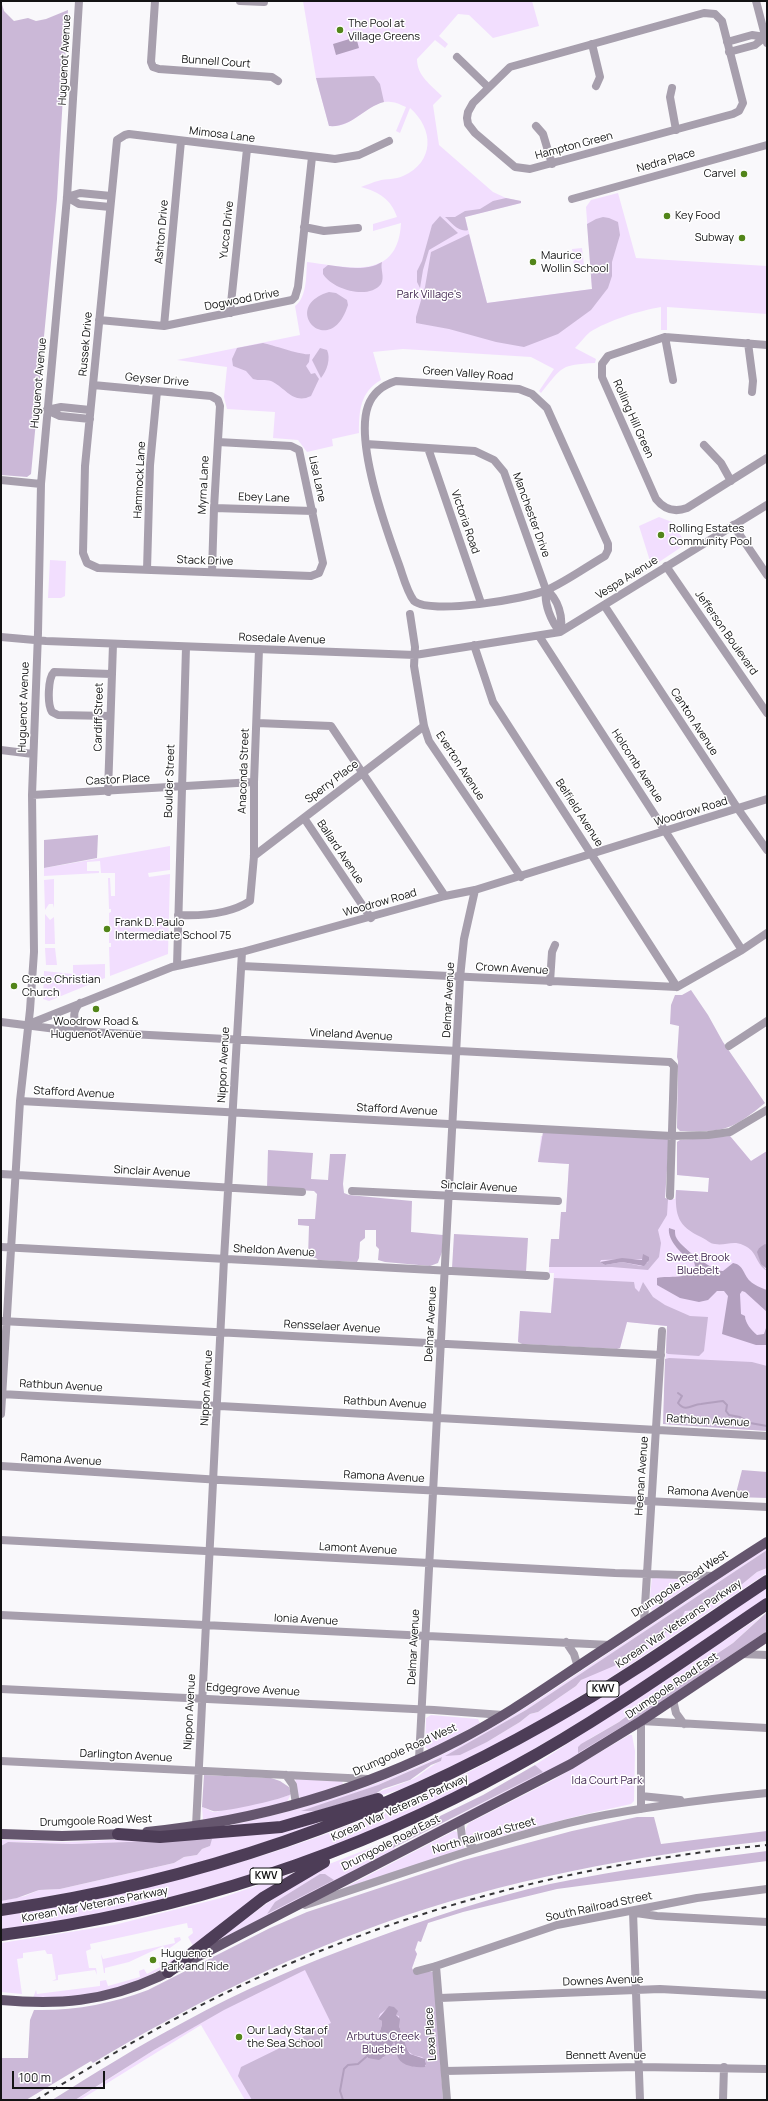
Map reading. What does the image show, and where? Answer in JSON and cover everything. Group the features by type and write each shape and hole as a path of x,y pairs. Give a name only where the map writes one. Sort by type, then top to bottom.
{"highway":[{"name":"Korean War Veterans Parkway","path":"1,1910 112,1890 206,1867 308,1834 431,1783 511,1743 590,1697 767,1581"},
{"name":"Korean War Veterans Parkway","path":"1,1935 101,1919 209,1893 294,1867 395,1826 475,1788 553,1745 767,1604"},
{"path":"118,1834 160,1837 281,1827 431,1783"},
{"path":"168,1972 274,1890 313,1868 395,1826"}],"main road":[{"name":"Drumgoole Road West","path":"1,1834 50,1836 118,1834 196,1826 296,1804 370,1780 419,1759 503,1715 767,1542"},
{"name":"Drumgoole Road East","path":"1,2000 49,2003 94,1999 137,1986 168,1972 564,1767 673,1700 767,1637"}],"street":[{"name":"Huguenot Avenue","path":"1,1414 3,1321 11,1248 20,1101 34,952 32,795 38,640 41,484 67,197 79,1"},
{"name":"Bunnell Court","path":"155,1 151,62 153,67 159,69 272,78 278,81"},
{"path":"240,1 264,2"},
{"path":"756,1 766,40"},
{"name":"Hampton Green","path":"710,13 719,17 727,42 743,103 742,107 733,114 530,169 515,167 471,129 467,118 468,112 473,103 510,67 710,13"},
{"path":"727,42 752,35 766,40"},
{"path":"729,52 755,45 766,40"},
{"path":"592,44 600,77 596,86"},
{"path":"457,57 488,87"},
{"path":"672,88 670,97 676,130"},
{"path":"536,126 543,134 552,164"},
{"name":"Mimosa Lane","path":"129,134 312,157 347,158 369,152 389,141"},
{"name":"Russek Drive","path":"87,563 83,553 85,466 116,142 120,137 129,134"},
{"name":"Ashton Drive","path":"164,326 181,141"},
{"name":"Nedra Place","path":"572,199 767,145"},
{"name":"Yucca Drive","path":"230,313 247,149"},
{"name":"Dogwood Drive","path":"99,320 164,326 288,302 295,297 298,287 312,157"},
{"path":"67,197 80,193 111,196"},
{"path":"67,197 79,204 110,207"},
{"path":"304,227 324,231 358,228"},
{"path":"666,338 673,380"},
{"name":"Rolling Hill Green","path":"767,345 666,338 612,354 604,359 601,369 602,377 656,499 665,508 672,510 683,510 767,458"},
{"path":"748,343 753,381 752,392"},
{"name":"Green Valley Road","path":"396,381 519,389 538,398 547,408 609,547 605,556 546,590 533,595 452,607 422,606 414,602 379,508 366,444 366,412 371,398 382,387 396,381"},
{"name":"Geyser Drive","path":"93,384 211,396 218,400"},
{"name":"Hammock Lane","path":"147,570 150,465 157,391"},
{"name":"Myrna Lane","path":"212,572 220,406 218,400"},
{"path":"48,410 61,407 90,410"},
{"path":"48,410 60,416 90,419"},
{"name":"Lisa Lane","path":"218,442 297,448 301,453 313,511 323,563 321,570"},
{"name":"Manchester Drive","path":"366,444 474,451 487,455 499,464 504,472 546,590 545,599 554,624 560,632"},
{"path":"704,445 721,462 731,481"},
{"name":"Victoria Road","path":"428,448 481,603"},
{"path":"1,480 41,484"},
{"name":"Vespa Avenue","path":"560,632 767,505"},
{"name":"Ebey Lane","path":"214,508 313,511"},
{"path":"733,525 767,575"},
{"name":"Stack Drive","path":"87,563 98,568 311,576 316,575 321,570"},
{"name":"Jefferson Boulevard","path":"666,566 767,713"},
{"name":"Canton Avenue","path":"604,605 738,809 767,850"},
{"name":"Everton Avenue","path":"410,614 415,647 414,666 424,726 429,741 520,877"},
{"name":"Rosedale Avenue","path":"1,637 113,644 415,656 474,645 560,632"},
{"name":"Holcomb Avenue","path":"539,636 742,950"},
{"name":"Cardiff Street","path":"108,792 113,644"},
{"name":"Belfield Avenue","path":"474,645 493,702 593,854 677,987"},
{"name":"Boulder Street","path":"177,966 186,647"},
{"name":"Anaconda Street","path":"178,915 204,916 244,905 250,901 254,856 254,782 259,650"},
{"path":"110,716 58,714 52,712 50,707 50,677 54,672 111,674"},
{"path":"257,723 331,726 445,896"},
{"name":"Sperry Place","path":"254,856 424,726"},
{"path":"1,750 33,754"},
{"name":"Castor Place","path":"32,795 108,792 254,782"},
{"name":"Woodrow Road","path":"1,1022 28,1024 177,966 242,952 371,918 445,896 475,890 767,800"},
{"name":"Ballard Avenue","path":"304,818 371,918"},
{"name":"Delmar Avenue","path":"419,1759 458,1052 460,978 464,939 475,890"},
{"path":"677,987 742,950 767,933"},
{"path":"550,982 552,952 555,945"},
{"name":"Nippon Avenue","path":"196,1826 224,1259 242,952"},
{"name":"Crown Avenue","path":"242,966 460,978 677,987"},
{"path":"80,1003 75,1010 74,1019 77,1025 85,1031"},
{"path":"729,1046 767,1021"},
{"name":"Vineland Avenue","path":"28,1024 62,1030 672,1063 674,1066 672,1136"},
{"name":"Stafford Avenue","path":"20,1101 672,1136 708,1135 730,1132 767,1110"},
{"path":"670,1196 672,1136"},
{"name":"Sinclair Avenue","path":"1,1174 302,1192"},
{"name":"Sinclair Avenue","path":"352,1191 558,1201"},
{"name":"Sheldon Avenue","path":"1,1247 445,1272 546,1276"},
{"name":"Rensselaer Avenue","path":"3,1321 661,1355"},
{"name":"Heenan Avenue","path":"644,1622 662,1331"},
{"name":"Rathbun Avenue","path":"1,1394 767,1436"},
{"name":"Ramona Avenue","path":"1,1466 214,1479 767,1507"},
{"name":"Lamont Avenue","path":"1,1540 430,1564 615,1573 715,1576"},
{"name":"Ionia Avenue","path":"1,1615 610,1645"},
{"path":"566,1642 574,1654 578,1667"},
{"path":"741,1654 767,1656"},
{"name":"Edgegrove Avenue","path":"1,1689 422,1709 503,1715"},
{"path":"673,1700 676,1713 684,1724"},
{"path":"641,1809 640,1721 767,1728"},
{"name":"Darlington Avenue","path":"1,1761 370,1780"},
{"path":"286,1775 293,1785 296,1804"},
{"name":"North Railroad Street","path":"286,1911 475,1849 589,1818 693,1801 767,1793"},
{"name":"North Railroad Street","path":"641,1796 693,1801"},
{"path":"460,1822 462,1837 475,1849"},
{"name":"South Railroad Street","path":"417,1971 557,1926 697,1898 767,1889"},
{"path":"640,2100 633,1912 657,1916 767,1922"},
{"name":"Lexa Place","path":"436,1966 440,1998 447,2100"},
{"name":"Downes Avenue","path":"440,1998 636,1990 767,1996"},
{"name":"Bennett Avenue","path":"445,2071 639,2067 724,2067 767,2069"},
{"path":"723,2100 724,2067"}],"green space":[{"path":"1,1 4,11 14,21 28,18 36,21 46,19 68,10 57,199 31,474 27,477 1,475"},
{"name":"Park Village's","path":"303,1 532,1 539,26 493,38 469,15 458,14 439,36 448,44 445,48 435,40 417,59 419,70 422,75 442,96 433,105 439,145 493,192 506,198 521,201 521,203 465,217 487,303 592,289 586,207 591,200 618,193 636,258 767,266 767,314 667,307 667,330 661,330 661,307 624,316 590,332 575,348 596,359 595,363 568,366 554,377 541,393 539,391 554,369 531,357 403,349 373,352 381,380 369,390 362,403 359,417 359,433 332,439 333,446 307,452 298,440 273,438 275,412 227,409 224,397 227,367 177,360 300,335 295,306 299,302 304,292 307,262 354,267 368,266 381,263 391,255 398,242 401,223 373,231 373,224 397,217 391,205 384,197 361,187 381,180 394,179 413,170 426,154 428,145 424,126 418,116 410,108 400,133 396,131 406,107 393,102 376,104 347,123 339,126 329,126 316,78"},
{"path":"374,76 380,84 384,102 370,108 351,121 337,126 329,126 316,78"},
{"path":"506,198 521,201 521,203 465,217 468,230 465,231 458,229 445,217 455,217 465,211 480,209 493,201"},
{"path":"440,216 458,233 429,250 423,270 420,288 417,282 417,271 422,261 432,225"},
{"path":"603,217 618,222 620,235 612,262 612,276 608,288 591,310 558,334 524,347 496,342 449,329 416,323 416,317 425,287 431,252 469,234 487,303 592,289 587,224"},
{"path":"582,248 584,265 574,266 572,249"},
{"path":"382,262 383,279 381,284 375,289 368,291 351,291 335,285 323,274 323,269 328,265 362,268"},
{"path":"329,292 336,293 347,300 348,305 340,321 330,329 321,330 313,326 308,318 308,308 314,299"},
{"path":"263,343 295,352 310,354 309,362 306,366 311,374 315,373 319,379 311,396 305,398 294,397 271,381 253,379 246,371 233,366 232,359 237,348"},
{"path":"320,348 327,350 329,357 327,368 321,378 312,360"},
{"name":"Rolling Estates Community Pool","path":"659,517 672,522 686,544 656,564 650,561 639,526"},
{"path":"50,560 66,561 65,596 61,598 48,598"},
{"path":"98,835 97,858 44,868 44,840"},
{"path":"170,846 170,870 148,873 149,877 170,874 168,954 110,976 109,947 111,947 111,943 109,943 109,913 111,912 111,909 109,909 108,878 110,878 111,896 115,896 115,873 101,873 100,861 87,862 87,871 99,871 99,873 44,876 44,868"},
{"path":"54,879 54,908 53,904 49,904 45,910 44,880"},
{"path":"45,914 50,920 54,917 55,944 45,944"},
{"path":"45,948 55,948 57,965 46,965"},
{"path":"105,964 105,978 49,1001 43,999 44,971 73,974 73,965"},
{"path":"691,990 708,1015 723,1042 765,1103 744,1119 726,1128 717,1130 680,1131 677,1128 677,1057 679,1026 670,1024 671,1005 675,995 682,995"},
{"path":"543,1132 669,1139 665,1198 668,1199 667,1215 658,1230 661,1243 659,1257 648,1270 612,1267 549,1267 551,1239 559,1239 561,1212 566,1212 569,1164 538,1162","holes":["643,1259 648,1262 641,1266 622,1262 605,1265 600,1262 601,1260"]},
{"name":"Sweet Brook Bluebelt","path":"541,1136 669,1139 665,1198 675,1199 676,1190 708,1192 709,1178 677,1175 677,1142 680,1140 730,1136 751,1161 767,1151 767,1431 663,1424 667,1326 627,1322 620,1348 518,1342 520,1311 551,1313 554,1273 549,1273 551,1239 559,1239 561,1212 566,1212 569,1164 538,1162"},
{"path":"730,1136 751,1161 767,1151 767,1245 759,1248 759,1255 760,1261 767,1271 760,1265 754,1254 748,1248 736,1243 711,1243 687,1229 677,1213 676,1190 708,1192 709,1178 677,1175 677,1142 680,1140"},
{"path":"268,1150 313,1153 311,1179 328,1180 330,1154 346,1154 343,1184 344,1193 349,1195 412,1201 411,1232 443,1235 442,1252 438,1263 430,1266 378,1260 379,1249 376,1246 376,1230 365,1230 365,1238 360,1242 359,1258 357,1262 318,1260 316,1258 308,1257 309,1226 298,1225 298,1219 315,1219 317,1194 314,1191 267,1188"},
{"path":"454,1234 528,1238 526,1272 452,1268"},
{"path":"554,1278 634,1282 635,1288 639,1292 643,1282 653,1297 665,1305 690,1316 708,1317 704,1351 699,1356 668,1354 666,1353 667,1326 627,1322 620,1348 617,1349 522,1344 518,1342 520,1311 551,1313"},
{"path":"665,1359 752,1362 767,1366 767,1431 663,1424"},
{"path":"742,1470 767,1472 767,1498 735,1497"},
{"path":"767,1547 767,1550 526,1710 446,1756 487,1742 520,1722 530,1714 538,1712 576,1686 581,1680 650,1638 653,1634 666,1632 675,1624 685,1611 705,1605 726,1592 735,1590 757,1572 767,1568 767,1573 621,1671 546,1717 496,1745 405,1788 302,1820 201,1831 290,1811 348,1793 405,1772 455,1748 498,1724 581,1672","holes":["442,1757 441,1761 433,1765 419,1776 375,1794 319,1806 378,1785"]},
{"path":"767,1550 767,1568 757,1572 735,1590 726,1592 698,1610 685,1611 680,1621 671,1625 666,1633 653,1634 648,1642 614,1666 581,1680 576,1686 538,1712 530,1714 520,1722 487,1742 460,1755 445,1756 526,1710"},
{"path":"652,1577 692,1579 695,1582 652,1611 649,1606"},
{"path":"767,1586 767,1600 609,1705 467,1788 319,1854 163,1902 1,1932 1,1915 137,1889 204,1872 271,1853 336,1830 400,1804 463,1775 524,1742"},
{"path":"767,1612 767,1631 635,1719 578,1753 578,1747 581,1744 619,1722 628,1715 635,1706 654,1696 733,1643"},
{"path":"763,1615 733,1643 653,1696 642,1701 619,1722 589,1739 578,1752 635,1719 767,1632 655,1707 586,1750 493,1802 207,1946 314,1870 393,1839 392,1841 395,1849 542,1772 535,1765"},
{"path":"431,1715 478,1719 480,1723 429,1750 425,1747 426,1718"},
{"name":"Ida Court Park","path":"629,1735 632,1735 635,1751 634,1801 631,1804 582,1815 479,1842 468,1839 466,1836 465,1833 469,1823 553,1780"},
{"path":"442,1757 441,1761 431,1765 410,1780 383,1789 375,1794 316,1811 301,1811 378,1785"},
{"path":"535,1765 543,1772 393,1848 393,1839 483,1795"},
{"path":"204,1775 271,1778 280,1781 289,1787 291,1794 252,1805 213,1811 202,1807"},
{"path":"296,1779 342,1781 343,1784 302,1798 298,1796 295,1782"},
{"path":"291,1794 287,1802 203,1820 202,1807 213,1812 220,1811 281,1798"},
{"path":"637,1817 654,1817 661,1844 767,1831 767,1841 670,1854 571,1871 474,1894 427,1908 344,1938 234,1986 162,2023 93,2063 91,2061 26,2100 1,2100 1,2058 28,2058 30,2020 34,2010 92,2006 134,1995 148,1990 270,1928 307,1912 464,1860 572,1831"},
{"path":"318,1822 319,1824 258,1844 167,1871 84,1890 1,1904 1,1901 25,1896 39,1890 60,1889 174,1863 184,1857 197,1855 202,1849 210,1846 139,1842 72,1844 9,1842 1,1846 1,1840 66,1842 135,1839"},
{"path":"454,1831 457,1832 465,1849 342,1889"},
{"path":"212,1839 210,1846 202,1849 197,1855 184,1857 174,1863 60,1889 39,1890 17,1898 1,1901 1,1846 8,1842 72,1844"},
{"name":"Arbutus Creek Bluebelt","path":"767,1851 767,1861 557,1889 463,1912 428,1923 421,1942 418,1941 415,1950 417,1954 412,1968 415,1974 429,1971 434,1972 443,2100 252,2100 238,2076 241,2067 331,2023 305,1970 224,2010 154,2050 75,2100 52,2100 150,2041 206,2010 251,1988 343,1950 435,1917 480,1902 550,1884 631,1869","holes":["388,2008 395,2009 396,2015 399,2016 399,2026 408,2051 413,2055 422,2057 426,2061 426,2066 414,2067 396,2054 394,2042 383,2058 368,2058 364,2054 364,2047 379,2033 382,2026 382,2021 378,2019 380,2014"]},
{"path":"296,1872 169,1965 148,1976 121,1987 76,1997 33,1998 36,1990 37,1994 100,1986 100,1981 106,1980 108,1986 140,1977 139,1971 144,1969 147,1974 160,1967 159,1962 162,1961 165,1964 193,1946 188,1937 193,1933 192,1928 188,1928 187,1923 90,1944 91,1949 86,1951 89,1968 96,1968 97,1975 95,1970 58,1975 58,1980 52,1981 56,1979 52,1954 47,1954 45,1950 23,1953 23,1958 17,1959 22,1994 1,1992 1,1943 114,1925 221,1898"},
{"path":"320,1874 325,1874 334,1880 267,1914 275,1902"},
{"name":"Arbutus Creek Bluebelt","path":"387,1934 418,1941 415,1950 417,1954 412,1968 415,1974 443,2100 245,2100 201,2025 80,2100 75,2100 154,2050 239,2001 327,1958"},
{"path":"180,1937 181,1940 167,1950 163,1946 129,1962 105,1968 104,1973 101,1954 103,1959 175,1943 174,1938"}],"shaded area":[{"path":"356,37 359,48 336,55 333,44"},
{"path":"669,1228 675,1230 676,1237 683,1246 705,1263 723,1271 733,1263 737,1264 752,1282 767,1290 767,1312 745,1292 742,1291 740,1294 741,1314 745,1316 747,1324 751,1329 757,1335 764,1334 767,1325 767,1345 756,1345 722,1334 728,1296 724,1291 717,1291 708,1300 699,1302 680,1298 657,1285 657,1278 684,1276 692,1271 695,1266 694,1261 685,1256 673,1243 669,1233"},
{"path":"765,1244 767,1245 767,1269 761,1264 757,1252 759,1248"},
{"path":"643,1254 649,1257 649,1260 644,1266 622,1262 605,1265 600,1262 622,1258 642,1260"},
{"path":"389,2006 394,2007 398,2011 396,2015 400,2019 399,2026 408,2051 410,2054 425,2059 425,2067 408,2066 401,2062 397,2055 394,2042 385,2056 379,2060 368,2058 364,2054 364,2047 379,2033 382,2026 382,2021 378,2019"}],"waterway":[{"path":"678,1393 682,1396 678,1403 686,1408 698,1404 723,1401 727,1405 726,1411 729,1415 740,1417 750,1423 767,1426"},
{"path":"343,2100 340,2091 344,2069 348,2065 358,2064 366,2057"}],"railway":[{"path":"36,2100 186,2013 238,1987 301,1959 365,1934 430,1912 496,1893 563,1877 630,1863 767,1845"}],"place":[{"name":"The Pool at Village Greens","path":"340,30"},
{"name":"Carvel","path":"744,174"},
{"name":"Key Food","path":"667,216"},
{"name":"Subway","path":"742,238"},
{"name":"Maurice Wollin School","path":"533,262"},
{"name":"Rolling Estates Community Pool","path":"661,535"},
{"name":"Frank D. Paulo Intermediate School 75","path":"107,929"},
{"name":"Grace Christian Church","path":"14,986"},
{"name":"Woodrow Road & Huguenot Avenue","path":"96,1009"},
{"name":"Huguenot Park and Ride","path":"153,1960"},
{"name":"Our Lady Star of the Sea School","path":"239,2037"}]}
